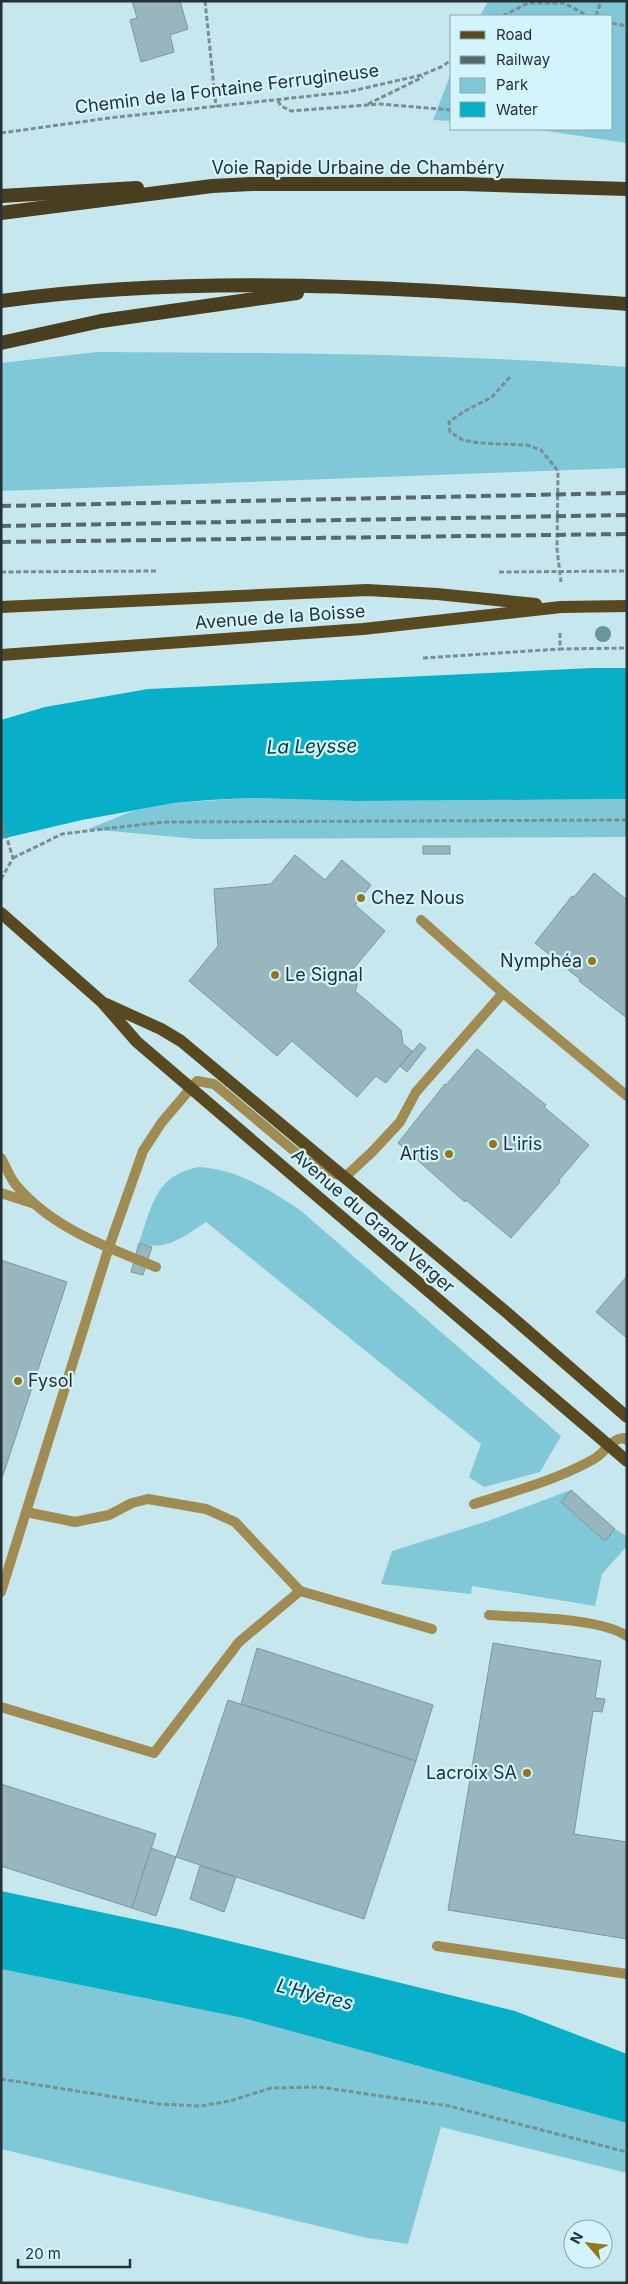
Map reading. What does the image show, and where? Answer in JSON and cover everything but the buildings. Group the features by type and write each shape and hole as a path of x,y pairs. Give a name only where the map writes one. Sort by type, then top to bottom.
{"highway":[{"name":"Voie Rapide Urbaine de Chambéry","path":"1,213 212,186 252,184 462,184 627,189"},
{"path":"1,196 112,188 212,186"},
{"path":"1,301 92,290 170,285 370,286 627,304"},
{"path":"1,342 101,322 231,301 370,286"}],"main road":[{"name":"Avenue de la Boisse","path":"1,607 366,590 437,594 561,607"},
{"name":"Avenue de la Boisse","path":"1,655 363,629 561,607 627,606"},
{"name":"Avenue du Grand Verger","path":"1,913 102,1002 137,1042 627,1461"},
{"name":"Avenue du Grand Verger","path":"102,1002 161,1028 181,1040 505,1311 627,1417"}],"lane":[{"path":"422,920 503,992 627,1096"},
{"path":"1,1592 109,1247 143,1151 162,1122 190,1088 197,1081 214,1084 305,1160 323,1170 345,1177 400,1122 416,1092 503,992"},
{"path":"1,1158 15,1184 34,1203 59,1222 88,1239 156,1267"},
{"path":"1,1194 34,1203"},
{"path":"474,1504 556,1478 596,1458 615,1439 624,1438 627,1440"},
{"path":"26,1512 75,1522 109,1515 132,1503 148,1499 206,1509 235,1522 300,1591 432,1629"},
{"path":"2,1710 154,1753 240,1642 300,1591"},
{"path":"489,1615 584,1623 620,1632 627,1636"},
{"path":"438,1946 627,1974"}],"path":[{"path":"205,1 216,107"},
{"path":"596,15 601,1"},
{"path":"505,15 528,3 564,3 586,15"},
{"path":"613,23 627,26"},
{"name":"Chemin de la Fontaine Ferrugineuse","path":"1,133 109,118 347,92 422,75 443,66 450,61"},
{"path":"367,105 443,66"},
{"path":"278,101 281,106 291,111 367,105 450,110"},
{"path":"510,377 492,397 449,422 450,432 463,440 479,443 527,445 540,450 558,472 556,549 560,571"},
{"path":"423,658 560,649"},
{"path":"1,819 13,858"},
{"path":"1,879 13,858 62,834 163,822 627,820"},
{"path":"1,2079 159,2104 200,2106 230,2101 271,2088 319,2087 449,2106 627,2152"}],"green space":[{"path":"488,1 627,1 627,143 540,130 613,130 613,15 481,15"},
{"path":"450,76 450,121 433,120"},
{"path":"97,352 429,356 627,367 627,468 1,491 1,363"},
{"path":"250,798 356,801 627,799 627,837 198,839 88,829 133,811 174,803"},
{"path":"199,1167 240,1176 265,1188 300,1210 561,1436 540,1472 484,1487 469,1477 481,1444 206,1222 183,1237 167,1244 149,1245 139,1243 152,1205 164,1185 184,1171"},
{"path":"571,1490 561,1502 605,1541 615,1529 627,1536 627,1546 602,1574 595,1606 472,1586 471,1594 381,1584 392,1551 488,1521"},
{"path":"1,1969 243,2018 627,2123 627,2173 441,2127 408,2244 367,2238 1,2149"}],"water":[{"name":"La Leysse","path":"592,668 627,668 627,799 356,801 250,798 209,800 174,803 82,820 1,839 1,720 45,707 148,689"},
{"name":"L'Hyères","path":"1,1891 180,1929 515,2011 627,2054 627,2123 243,2018 1,1969"}],"railway":[{"path":"1,506 627,493"},
{"path":"1,526 627,515"},
{"path":"1,542 627,534"}],"place":[{"name":"Chez Nous","path":"361,898"},
{"name":"Nymphéa","path":"592,961"},
{"name":"Le Signal","path":"275,975"},
{"name":"L'iris","path":"493,1144"},
{"name":"Artis","path":"449,1154"},
{"name":"Fysol","path":"18,1381"},
{"name":"Lacroix SA","path":"527,1773"}]}
